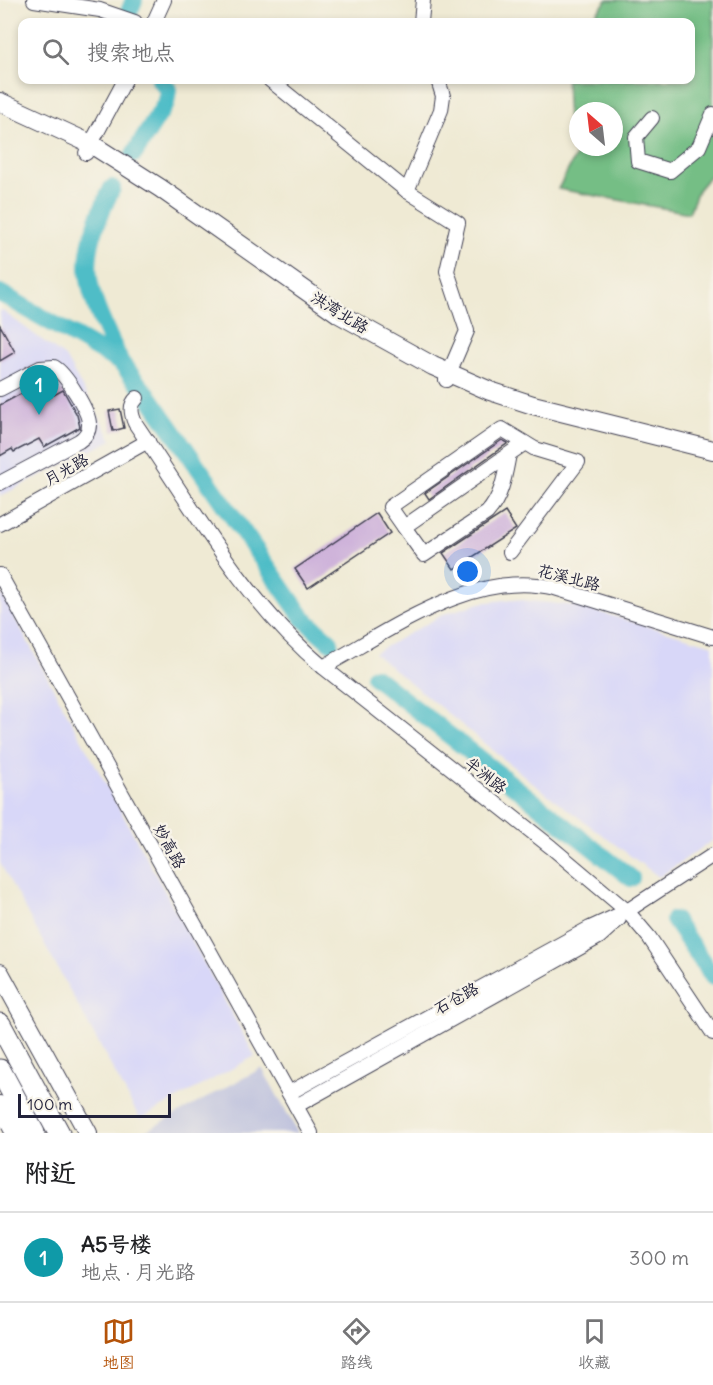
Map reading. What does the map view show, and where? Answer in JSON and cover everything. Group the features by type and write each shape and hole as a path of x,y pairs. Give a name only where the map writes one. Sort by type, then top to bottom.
{"highway":[{"path":"0,1024 59,1133"},
{"path":"0,1070 34,1133"}],"main road":[{"name":"洪湾北路","path":"0,102 88,148 313,308 393,355 526,412 713,462"},
{"name":"洪湾北路","path":"0,113 88,148"},
{"name":"洪湾北路","path":"448,377 533,405 713,450"},
{"path":"0,973 88,1133"},
{"path":"0,1105 15,1133"}],"street":[{"path":"34,0 100,10 124,18"},
{"path":"156,18 164,0"},
{"path":"421,18 423,0"},
{"path":"88,148 123,84"},
{"path":"275,84 407,191 458,223 447,271 467,331 448,377"},
{"path":"407,191 441,110 443,96 439,84"},
{"path":"652,118 636,137 638,161 670,171 699,147 713,114"},
{"path":"0,389 40,368 54,367 66,377 87,415 89,426 87,433 79,441 0,483"},
{"name":"半洲路","path":"137,398 131,406 132,414 148,441 246,587 288,634 323,667 627,911 649,937 713,1033"},
{"path":"509,454 494,506 424,555 390,507 502,429 548,454 578,462 510,552"},
{"name":"月光路","path":"0,524 148,441"},
{"path":"405,527 525,443"},
{"name":"妙高路","path":"0,575 311,1133"},
{"name":"花溪北路","path":"323,667 426,610 455,597 490,587 528,583 555,588 713,637"},
{"name":"石仓路","path":"289,1093 590,928 627,911 713,855"},
{"name":"石仓路","path":"296,1106 600,938 627,911"}],"shaded area":[{"path":"0,309 65,357 112,440 0,496"},
{"path":"0,591 255,1056 140,1119 0,863"},
{"path":"512,599 578,606 713,645 713,732 710,734 713,739 713,840 659,877 539,788 374,653 444,614 480,603"},
{"path":"262,1068 298,1133 142,1133"}],"green space":[{"path":"607,0 713,0 713,172 698,190 689,213 558,189 575,156 623,156 623,102 569,102 569,142 566,84 695,84 695,18 592,18"}],"building":[{"path":"0,325 15,352 0,361"},
{"path":"45,381 54,395 63,390 77,415 80,427 44,447 39,439 14,452 12,449 0,456 0,405"},
{"path":"120,409 124,428 113,431 109,411"},
{"path":"502,440 508,443 429,499 425,493"},
{"path":"505,512 516,529 454,569 443,553"},
{"path":"377,513 390,533 308,588 295,569"}],"waterway":[{"path":"127,18 134,0"},
{"path":"134,154 166,103 168,89 164,84"},
{"path":"112,188 92,238 88,258 92,295 121,363"},
{"path":"0,293 121,363 150,398 303,618 330,642"},
{"path":"375,677 631,878"},
{"path":"674,920 713,977"}],"place":[{"name":"A5号楼","path":"39,415"}]}
